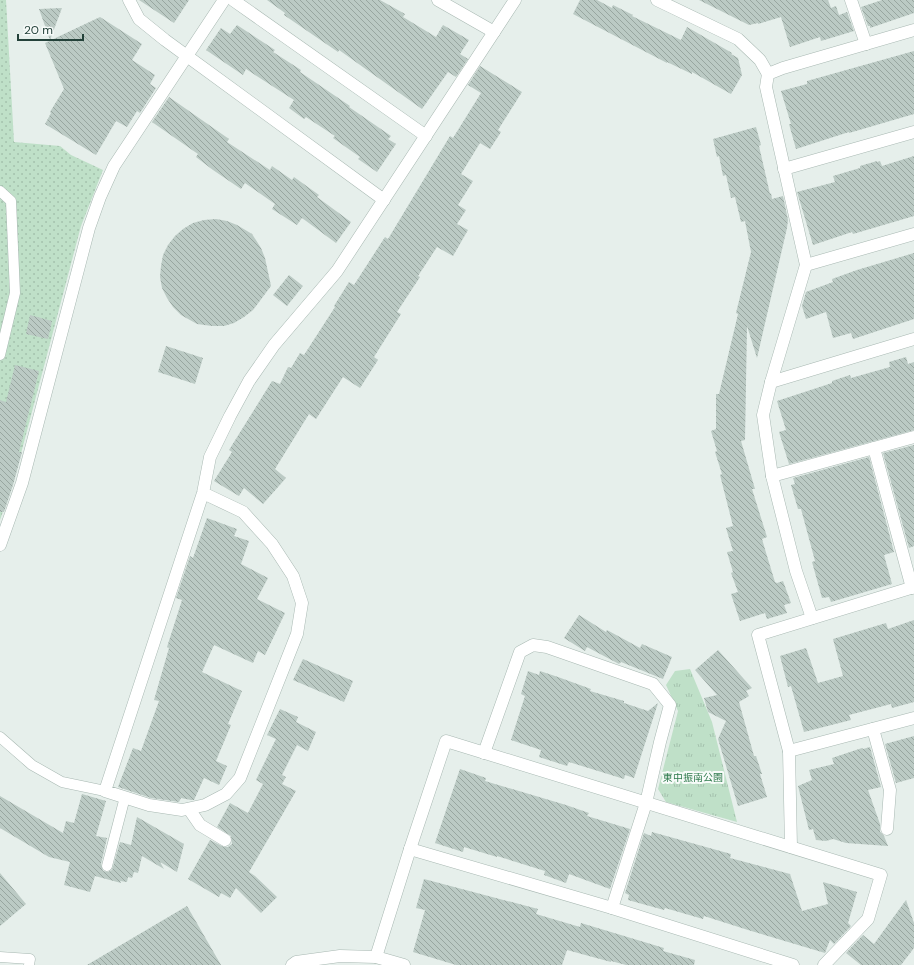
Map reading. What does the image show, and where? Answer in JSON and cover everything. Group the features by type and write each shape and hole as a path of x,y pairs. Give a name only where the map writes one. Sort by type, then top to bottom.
{"street":[{"path":"129,0 140,18 165,40 384,200"},
{"path":"0,545 22,483 89,228 100,197 114,166 224,0"},
{"path":"233,0 426,136"},
{"path":"438,0 494,32"},
{"path":"203,493 243,512 267,539 293,576 302,603 297,634 240,778 226,794 206,805 182,810 149,805 105,791 203,493 210,457 249,382 274,345 337,271 515,0"},
{"path":"658,0 738,39 760,60 768,74 766,87 806,265 771,382 763,415 772,476 796,571 812,618"},
{"path":"851,0 866,44"},
{"path":"768,74 914,30"},
{"path":"784,169 914,132"},
{"path":"806,265 914,234"},
{"path":"771,382 914,339"},
{"path":"772,476 914,437"},
{"path":"791,847 789,751 758,635 913,588 874,448"},
{"path":"484,753 520,652 533,646 547,647 653,684 670,705 646,803 612,908"},
{"path":"789,751 914,718"},
{"path":"873,729 890,790 887,829"},
{"path":"376,957 446,741 882,875 868,918 824,965"},
{"path":"189,809 200,825 225,840"},
{"path":"410,849 612,908 793,965"},
{"path":"292,965 296,962 339,961 376,957 404,965"}],"lane":[{"path":"0,191 11,201 15,293 0,355"},
{"path":"0,737 32,765 62,782 105,791"},
{"path":"106,866 125,797"},
{"path":"0,957 30,959 30,965"}],"green space":[{"path":"0,0 6,0 14,142 60,146 71,155 103,170 81,226 14,480 0,520"},
{"name":"東中振南公園","path":"690,669 712,722 737,822 666,802 658,789 678,711 666,685 675,671"}],"building":[{"path":"139,0 189,0 174,23"},
{"path":"267,0 380,0 405,14 403,17 436,37 443,25 469,40 460,54 468,59 456,77 448,72 422,109 339,50 338,52 284,15 285,13"},
{"path":"580,0 597,0 612,8 613,5 681,40 687,27 738,58 742,75 731,94 692,72 692,74 667,63 573,14"},
{"path":"699,0 828,0 831,8 836,6 839,15 847,12 854,31 821,41 820,37 790,47 781,17 758,24 749,25"},
{"path":"882,0 914,0 914,13 870,28 861,7"},
{"path":"62,8 50,40 39,9"},
{"path":"100,17 142,44 132,60 155,75 150,84 156,88 140,113 137,111 127,127 116,121 96,155 45,124 51,113 50,112 64,89 45,43"},
{"path":"237,25 275,50 273,52 301,70 300,72 391,136 388,139 396,144 377,172 358,159 360,157 333,138 335,136 306,117 304,119 289,108 294,100 246,69 243,75 206,50 221,28 230,34"},
{"path":"914,51 914,114 849,132 796,149 789,124 791,124 781,91 807,84 807,81"},
{"path":"480,66 522,92 498,130 501,132 490,149 480,143 461,174 473,181 458,205 466,210 457,224 468,230 453,256 437,247 418,276 420,277 397,312 401,314 374,357 378,360 360,388 343,377 316,419 309,414 275,469 286,478 263,504 244,488 239,496 214,481 232,452 229,450 272,381 280,384 288,367 291,368 300,353 304,355 335,307 334,306 349,282 354,285 385,237 388,239 450,136 453,138 481,93 468,85"},
{"path":"169,97 229,139 227,142 270,170 272,166 292,180 294,177 319,195 317,197 351,222 336,243 302,218 297,225 272,209 275,204 245,183 241,189 196,157 198,154 152,122"},
{"path":"756,127 761,145 759,146 770,194 771,193 772,199 783,196 788,220 757,358 747,326 745,440 741,441 755,489 752,489 767,537 762,539 775,582 777,583 783,581 791,603 784,605 787,613 767,619 765,613 740,621 731,594 738,592 731,573 733,572 727,552 733,551 726,528 733,526 720,475 722,474 715,452 717,451 711,431 716,429 716,394 719,394 738,314 736,313 751,252 745,221 741,222 735,197 731,198 726,175 723,176 719,156 717,157 713,139"},
{"path":"914,156 914,216 853,234 852,232 813,245 797,192 835,182 833,176 860,168 860,166 880,161 882,166"},
{"path":"216,219 237,225 252,234 261,248 265,258 271,286 253,310 234,323 224,326 197,324 181,315 167,298 162,288 160,277 163,255 175,236 193,223"},
{"path":"914,253 914,319 853,339 851,333 833,338 826,312 806,319 802,306 806,292 833,282 832,279"},
{"path":"289,275 303,286 287,306 273,295"},
{"path":"30,315 52,321 48,339 26,334"},
{"path":"166,346 203,358 195,384 158,372"},
{"path":"906,357 908,364 914,362 914,430 789,464 779,432 786,430 777,401 832,383 832,381 850,375 851,378 890,367 889,362"},
{"path":"15,365 39,371 19,452 22,452 13,485 4,512 0,512 0,400 6,402"},
{"path":"914,445 914,546 909,548 883,453"},
{"path":"869,457 894,552 884,555 892,584 831,602 829,597 822,598 812,562 815,561 801,509 798,509 791,485 795,484 793,478"},
{"path":"207,518 237,529 234,536 249,541 241,564 268,578 257,599 285,613 265,655 258,651 253,663 214,645 202,672 242,691 228,724 231,725 216,761 227,766 219,785 204,778 194,800 181,798 179,802 151,798 118,787 133,748 141,751 159,701 154,700 169,648 167,647 182,600 176,598 190,556 193,558"},
{"path":"579,615 606,632 607,630 640,648 642,644 672,657 663,679 621,662 619,664 587,647 585,651 564,638"},
{"path":"914,620 914,702 892,708 891,704 849,715 851,720 804,732 791,686 788,687 780,656 806,648 818,683 843,676 833,639 886,623 888,629"},
{"path":"718,650 752,688 746,691 749,696 739,702 754,756 756,756 762,774 760,774 767,797 738,806 718,739 726,721 708,712 704,698 717,695 695,670"},
{"path":"303,659 353,681 344,702 293,680"},
{"path":"528,671 539,675 540,671 558,677 591,689 590,691 624,701 624,703 648,711 658,703 634,778 625,775 624,779 569,762 567,766 539,757 541,750 511,740 525,696 521,694"},
{"path":"280,709 298,717 296,722 316,732 308,751 297,745 282,775 286,777 282,784 296,791 249,872 277,897 261,913 236,888 230,898 221,893 219,897 188,879 210,840 224,847 228,847 232,844 231,836 217,827 230,803 248,813 263,784 256,780 276,739 267,735"},
{"path":"914,736 914,778 896,783 885,744"},
{"path":"870,747 881,787 868,790 880,824 880,832 884,836 888,846 846,843 833,839 826,841 816,840 813,829 809,830 798,786 812,780 809,770 834,764 832,758 862,748"},
{"path":"460,769 486,778 485,781 566,805 589,813 587,816 630,829 610,889 569,874 566,883 544,875 545,871 497,856 464,847 463,852 435,843"},
{"path":"82,794 106,801 96,836 107,838 101,864 103,871 108,872 112,870 120,842 131,845 137,817 184,844 177,872 160,862 164,869 142,856 138,873 134,872 132,878 128,877 127,882 120,881 121,883 95,876 90,892 64,885 70,862 49,857 0,828 0,796 63,833 66,821 74,823"},
{"path":"652,832 731,854 730,858 790,874 802,911 828,904 823,882 857,892 848,923 851,926 834,944 830,940 825,953 704,916 703,919 665,908 664,910 628,900 629,895 625,893 644,833 651,836"},
{"path":"0,873 26,904 0,926"},
{"path":"424,879 538,909 536,914 580,927 581,923 664,948 663,951 695,960 694,965 626,965 567,950 562,965 456,965 413,952 425,910 416,908"},
{"path":"906,900 914,923 914,948 901,965 861,965 846,953 863,935 874,944"},
{"path":"187,906 221,965 87,965"}]}
